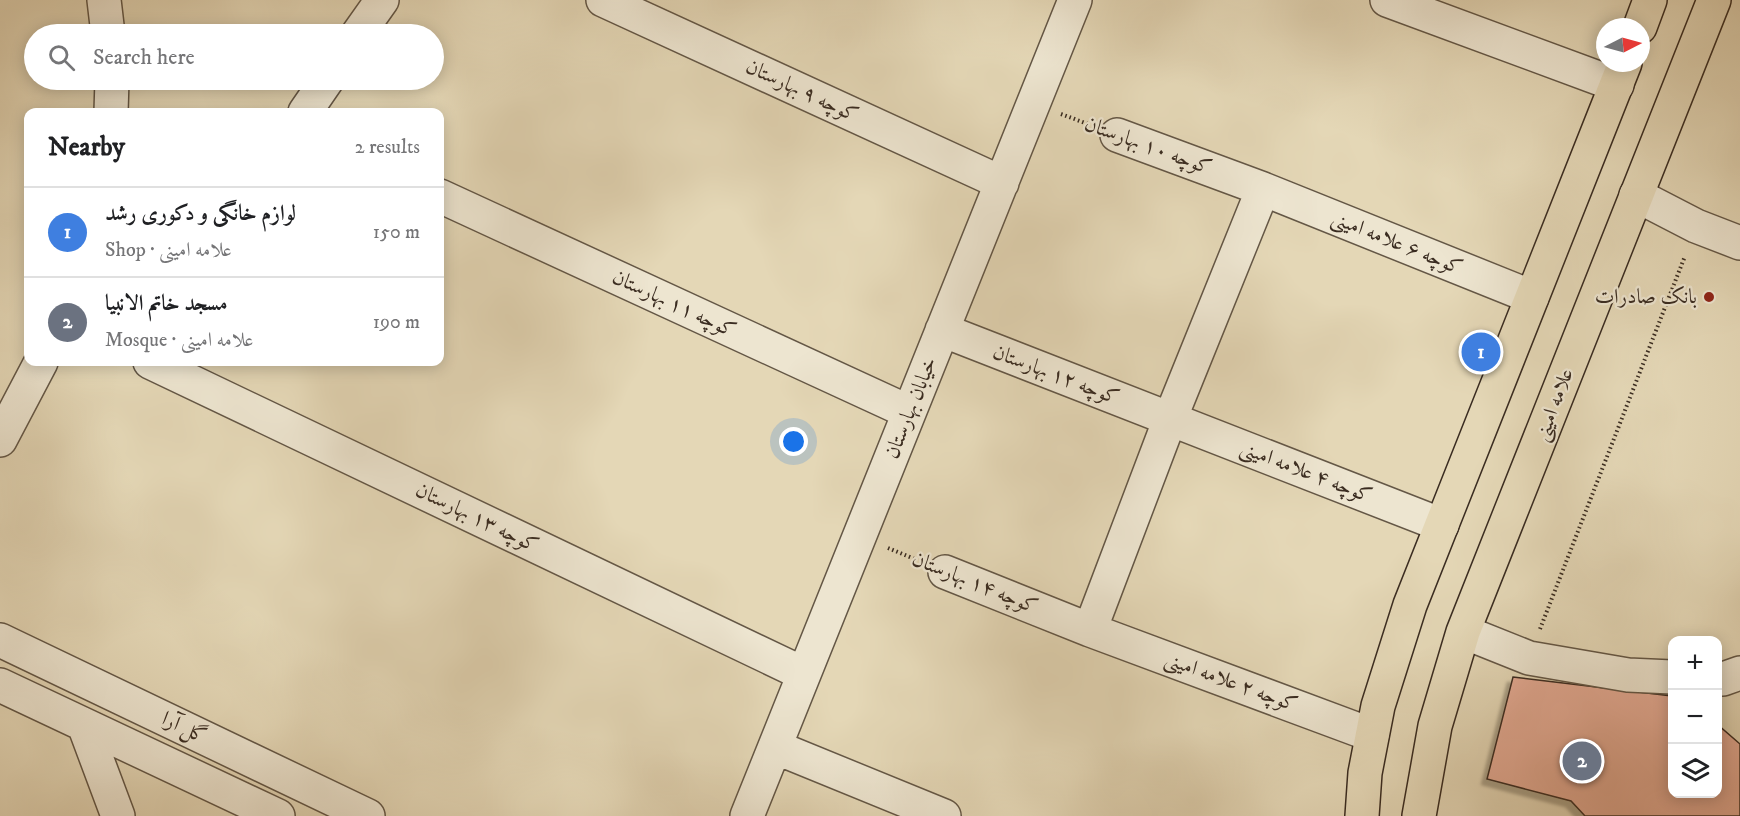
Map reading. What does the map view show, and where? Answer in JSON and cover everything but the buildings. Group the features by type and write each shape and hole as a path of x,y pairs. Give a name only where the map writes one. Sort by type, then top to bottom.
{"main road":[{"path":"1643,18 1650,0"},
{"name":"علامه امینی","path":"1419,816 1435,726 1464,632 1713,0"},
{"path":"1362,816 1365,773 1378,706 1410,605 1621,74"}],"street":[{"path":"104,0 107,24"},
{"path":"365,24 382,0"},
{"name":"کوچه ۹ بهارستان","path":"603,0 1002,183"},
{"name":"خیابان بهارستان","path":"747,816 1075,0"},
{"path":"1387,0 1621,74"},
{"path":"111,108 112,90"},
{"path":"308,108 320,90"},
{"name":"کوچه ۱۰ بهارستان","path":"1117,135 1263,189"},
{"path":"1090,630 1170,419 1263,189"},
{"name":"کوچه ۶ علامه امینی","path":"1263,189 1532,297"},
{"path":"1636,195 1696,226 1740,243"},
{"name":"کوچه ۱۱ بهارستان","path":"444,198 909,412"},
{"name":"کوچه ۱۲ بهارستان","path":"942,330 1170,419"},
{"path":"0,440 39,366"},
{"name":"کوچه ۱۳ بهارستان","path":"158,366 804,674"},
{"name":"کوچه ۴ علامه امینی","path":"1170,419 1442,525"},
{"name":"کوچه ۱۴ بهارستان","path":"945,572 1090,630"},
{"name":"کوچه ۲ علامه امینی","path":"1090,630 1372,735"},
{"path":"1464,632 1529,658 1628,675 1668,677"},
{"name":"گل آرا","path":"0,640 368,816"},
{"path":"1722,679 1740,673"},
{"name":"گل آرا","path":"0,685 278,816"},
{"path":"84,724 118,816"},
{"path":"775,747 944,816"}],"path":[{"name":"کوچه ۱۰ بهارستان","path":"1033,104 1117,135"},
{"path":"1529,658 1696,226"},
{"name":"کوچه ۱۴ بهارستان","path":"859,537 945,572"}],"place":[{"name":"بانک صادرات","path":"1709,297"},
{"name":"لوازم خانگی و دکوری رشد","path":"1481,352"},
{"name":"مسجد خاتم الانبیا","path":"1582,761"}]}
